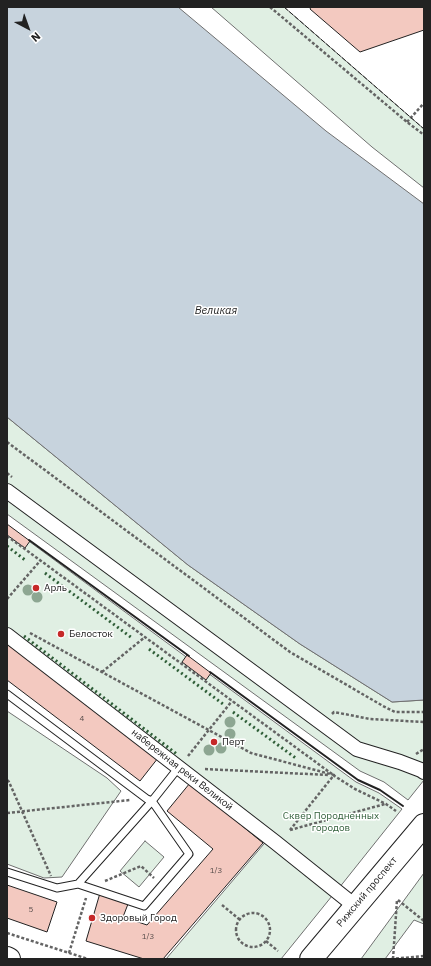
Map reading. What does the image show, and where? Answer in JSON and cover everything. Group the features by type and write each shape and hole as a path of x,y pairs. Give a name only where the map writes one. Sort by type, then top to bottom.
{"main road":[{"name":"Рижский проспект","path":"311,959 424,825"}],"street":[{"path":"7,491 357,749 400,762 424,772"},
{"name":"набережная реки Великой","path":"7,635 355,906"}],"lane":[{"path":"7,694 149,800 189,854 144,906 78,884 57,888 7,872"},
{"path":"78,884 149,800 179,768"}],"path":[{"path":"270,7 424,135"},
{"path":"407,122 424,103"},
{"path":"7,442 290,652 395,712 424,712"},
{"path":"7,536 334,775 355,789 386,804 396,811"},
{"path":"7,599 40,561"},
{"path":"27,631 252,753 334,775"},
{"path":"102,672 145,637"},
{"path":"179,768 232,701"},
{"path":"324,725 334,712 370,719 424,722"},
{"path":"179,768 334,775"},
{"path":"334,775 290,830 386,804"},
{"path":"7,780 57,888"},
{"path":"7,813 149,800"},
{"path":"424,921 397,900 393,959 424,956"},
{"path":"222,905 239,919"},
{"path":"249,912 261,914 266,918 270,930 266,941 256,947 250,947 239,941 235,930 239,919 249,912"},
{"path":"7,932 88,959"},
{"path":"266,941 278,951"}],"green space":[{"path":"211,7 284,7 424,129 424,188 372,147"},
{"path":"7,417 188,565 300,644 392,702 424,700 424,780 408,800 384,782 360,771 7,514"},
{"name":"Сквер Породненных городов","path":"7,525 356,782 379,793 402,809 339,888 7,630"},
{"path":"7,711 107,778 121,791 62,877 44,878 7,864"},
{"path":"269,838 336,891 281,959 166,959"},
{"path":"145,841 164,857 139,887 120,871"},
{"path":"424,873 424,924 414,920 385,959 361,959"}],"water":[{"name":"Великая","path":"7,7 178,7 326,131 424,204 424,700 392,702 300,644 188,565 7,417"}],"building":[{"path":"311,7 424,7 424,30 360,52 310,9"},
{"path":"7,524 30,541 25,548 7,535"},
{"path":"7,644 158,758 140,781 7,680"},
{"path":"187,655 211,673 206,680 182,662"},
{"path":"190,783 263,843 163,959 144,959 86,941 100,893 128,904 123,917 147,925 213,849 167,811"},
{"path":"7,885 57,902 47,932 7,918"}],"hedge":[{"path":"7,546 25,560"},
{"path":"45,573 132,638"},
{"path":"24,636 178,755"},
{"path":"149,649 223,704"},
{"path":"233,712 297,759"}],"fence":[{"path":"284,7 424,129"}],"wall":[{"path":"29,540 189,656"},
{"path":"210,672 358,780 380,790 403,806"}],"place":[{"name":"Арль","path":"36,588"},
{"name":"Белосток","path":"61,634"},
{"name":"Перт","path":"214,742"},
{"name":"Здоровый Город","path":"92,918"}]}
